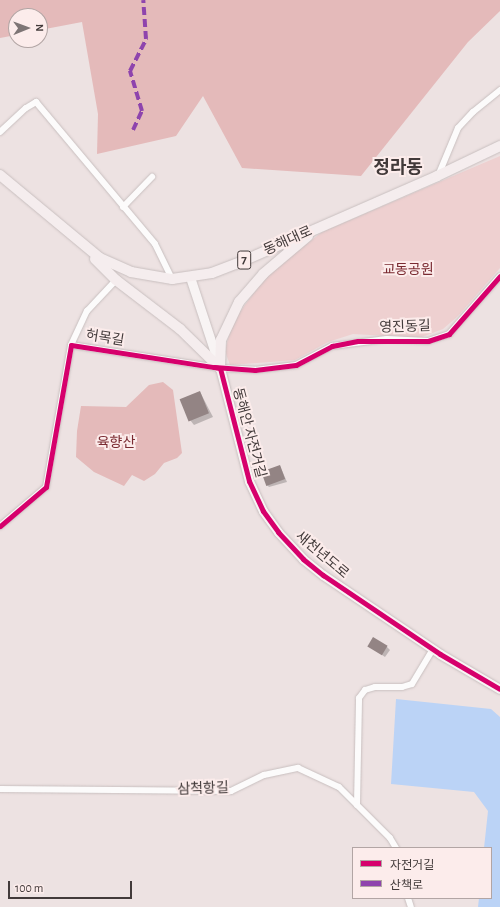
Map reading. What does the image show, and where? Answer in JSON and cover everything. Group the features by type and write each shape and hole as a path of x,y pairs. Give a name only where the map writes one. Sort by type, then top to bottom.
{"main road":[{"name":"동해대로","path":"0,175 87,250 109,264 131,272 172,279 190,277 236,264 437,176 500,146"},
{"path":"220,368 221,340 239,302 263,274 323,225"},
{"path":"87,250 116,280 166,316 220,368"}],"street":[{"path":"437,176 458,128 472,112 500,90"},
{"path":"0,132 26,108 36,102 155,244 172,279"},
{"path":"124,207 152,177"},
{"name":"영진동길","path":"220,368 255,370 296,365 332,346 387,339 428,341 450,334 500,276"},
{"name":"새천년도로","path":"190,277 220,368 249,481 263,511 278,532 303,559 323,575 433,649 500,689"},
{"path":"71,344 87,311 116,280"},
{"name":"허목길","path":"0,526 41,493 50,477 71,344 220,368"},
{"path":"357,805 359,698 365,690 375,687 402,687 412,684 433,649"},
{"name":"삼척항길","path":"0,789 231,791 264,775 298,768 339,787 395,847"}],"green space":[{"path":"0,0 500,0 500,11 468,42 361,176 242,168 203,96 176,136 97,154 98,114 82,22 48,28 48,8 8,8 8,36 0,38"},
{"name":"교동공원","path":"500,156 500,268 458,316 443,329 419,338 353,334 328,342 295,360 230,365 225,351 229,335 239,313 267,275 322,232"},
{"name":"육향산","path":"163,382 173,390 182,453 177,458 164,463 155,474 144,481 132,475 124,486 94,472 76,457 77,431 81,406 126,407 149,385"}],"water":[{"path":"396,699 491,709 500,717 500,907 478,907 479,899 492,899 492,847 484,847 488,811 474,792 391,784"}],"building":[{"path":"200,391 209,413 189,421 180,399"},
{"path":"280,465 285,479 266,486 261,472"},
{"path":"373,637 388,646 382,655 367,646"}],"marked path":[{"path":"133,130 142,111 130,71 146,39 143,0"}],"cycle path":[{"path":"214,367 255,370 296,365 332,346 358,341 428,341 449,334 500,276"},
{"name":"동해안 자전거길","path":"0,526 46,487 71,345 220,368 249,481 263,511 278,532 303,559 323,575 440,654 500,689"}],"district":[{"name":"정라동","path":"398,168"}]}
